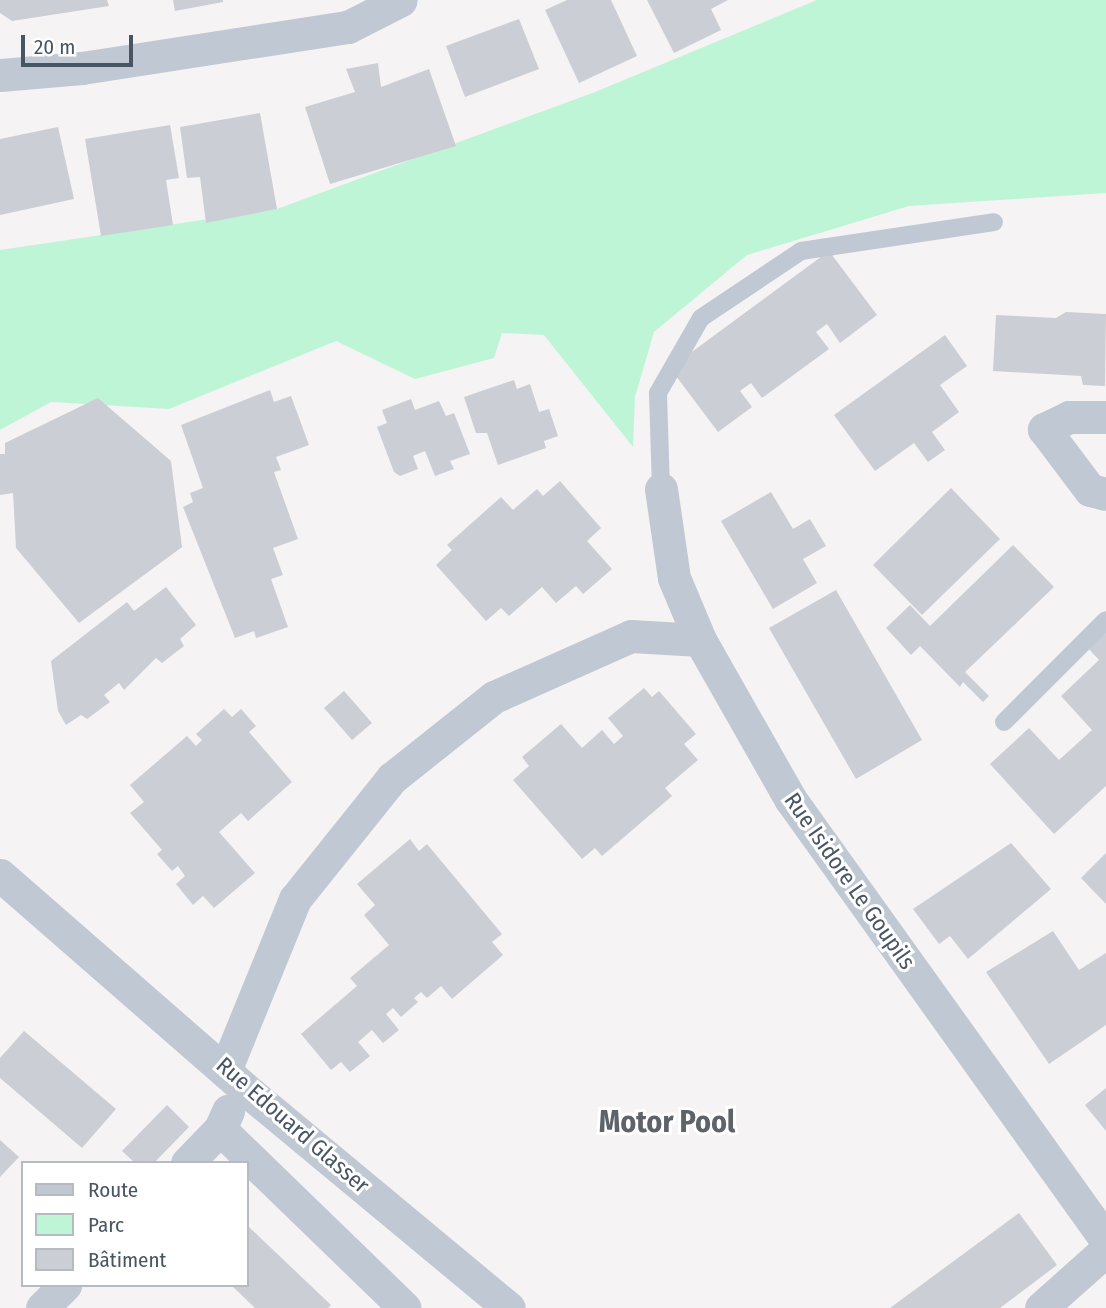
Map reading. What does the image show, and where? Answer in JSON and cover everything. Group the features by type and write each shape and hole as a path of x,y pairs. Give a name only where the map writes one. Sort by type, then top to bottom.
{"street":[{"path":"0,75 82,68 348,27 401,0"},
{"path":"1106,417 1069,416 1044,429 1090,490 1106,494"},
{"name":"Rue Isidore Le Goupils","path":"661,489 674,578 700,640 791,800 1106,1240"},
{"path":"226,1068 295,899 392,778 494,696 631,636 700,640"},
{"name":"Rue Edouard Glasser","path":"0,874 226,1068 251,1094 509,1308"},
{"path":"189,1161 220,1129 229,1107 251,1094"},
{"path":"220,1129 405,1308"},
{"path":"1041,1308 1106,1250"},
{"path":"42,1308 63,1287"}],"lane":[{"path":"661,489 658,393 701,318 801,251 994,222"},
{"path":"1004,722 1106,620"}],"green space":[{"path":"817,0 1106,0 1106,193 909,206 747,255 654,332 635,397 633,447 544,335 502,333 494,358 415,379 336,341 169,409 51,402 0,430 0,250 277,209 595,92"}],"building":[{"path":"0,0 107,0 109,6 12,21 0,13"},
{"path":"173,0 223,0 223,2 175,11"},
{"path":"567,0 611,0 637,56 579,83 545,10"},
{"path":"647,0 728,0 711,9 721,30 674,53"},
{"path":"519,19 539,69 465,97 446,46"},
{"path":"378,63 381,87 429,69 456,146 330,184 305,107 355,92 346,69"},
{"path":"260,113 277,209 206,223 200,177 187,178 180,127"},
{"path":"170,125 179,178 166,180 173,225 101,236 85,139"},
{"path":"58,127 74,199 0,215 0,139"},
{"path":"829,251 877,315 840,343 827,324 816,332 829,349 762,398 751,383 740,391 752,407 718,432 670,368"},
{"path":"1066,312 1106,314 1105,386 1083,385 1081,376 993,371 996,315 1056,318"},
{"path":"945,335 967,366 940,385 959,412 932,432 945,450 928,462 914,443 875,471 834,415"},
{"path":"514,380 517,389 530,384 539,412 549,409 558,436 544,441 546,448 498,465 487,433 476,433 464,397"},
{"path":"270,390 274,402 291,396 309,445 276,457 281,470 274,472 298,539 273,548 283,575 271,579 288,627 256,638 254,631 235,638 183,507 193,502 190,493 203,488 181,425"},
{"path":"98,398 171,461 182,547 79,623 16,548 13,493 0,495 0,454 5,454 5,443"},
{"path":"411,399 415,410 439,401 446,416 454,413 470,454 450,461 454,469 435,476 425,451 413,456 418,469 400,476 394,472 377,427 387,423 382,410"},
{"path":"560,481 601,528 587,541 612,569 583,594 576,586 556,603 542,587 509,616 501,608 486,621 436,565 452,550 447,545 501,497 513,510 537,489 543,496"},
{"path":"951,488 1000,539 922,615 873,565"},
{"path":"771,492 793,529 810,519 826,546 803,559 817,583 773,609 721,521"},
{"path":"1013,545 1054,587 965,672 989,696 983,702 963,682 960,687 920,646 911,655 886,628 910,605 930,626"},
{"path":"166,587 196,625 180,639 184,646 162,663 156,658 124,690 119,683 104,695 110,702 87,719 81,715 66,725 58,711 51,661 127,602 134,611"},
{"path":"836,590 922,740 856,779 769,628"},
{"path":"1106,631 1106,786 1054,834 990,764 1029,728 1059,760 1092,730 1061,696 1099,660 1088,648"},
{"path":"644,688 652,697 659,691 696,734 684,744 698,760 665,788 672,796 602,856 595,848 582,859 513,780 529,766 522,757 561,724 582,748 602,730 614,744 623,736 608,718"},
{"path":"344,691 372,723 352,740 324,708"},
{"path":"224,709 232,717 241,709 256,726 249,732 292,782 248,821 241,813 219,832 255,873 214,908 203,896 193,905 176,884 185,876 178,866 172,871 157,854 162,850 130,813 144,802 130,785 187,736 196,746 202,740 196,734"},
{"path":"410,839 419,851 427,844 502,934 492,942 503,955 452,999 441,986 427,998 421,992 414,998 418,1002 401,1017 393,1008 386,1014 399,1030 383,1043 372,1030 358,1042 370,1056 350,1072 341,1062 331,1070 301,1034 357,986 350,978 389,945 364,915 375,905 357,884"},
{"path":"1011,843 1051,889 968,959 950,936 939,944 913,909"},
{"path":"1106,853 1106,904 1081,878"},
{"path":"1053,931 1079,970 1106,953 1106,1025 1049,1064 986,972"},
{"path":"24,1031 116,1109 82,1148 0,1078 0,1058"},
{"path":"1106,1088 1106,1131 1085,1105"},
{"path":"167,1105 189,1127 156,1161 133,1161 122,1151"},
{"path":"0,1140 19,1157 0,1177"},
{"path":"1019,1213 1057,1265 1000,1308 890,1308"},
{"path":"249,1227 331,1305 328,1308 255,1308 233,1287 248,1287"}],"district":[{"name":"Motor Pool","path":"667,1122"}]}
